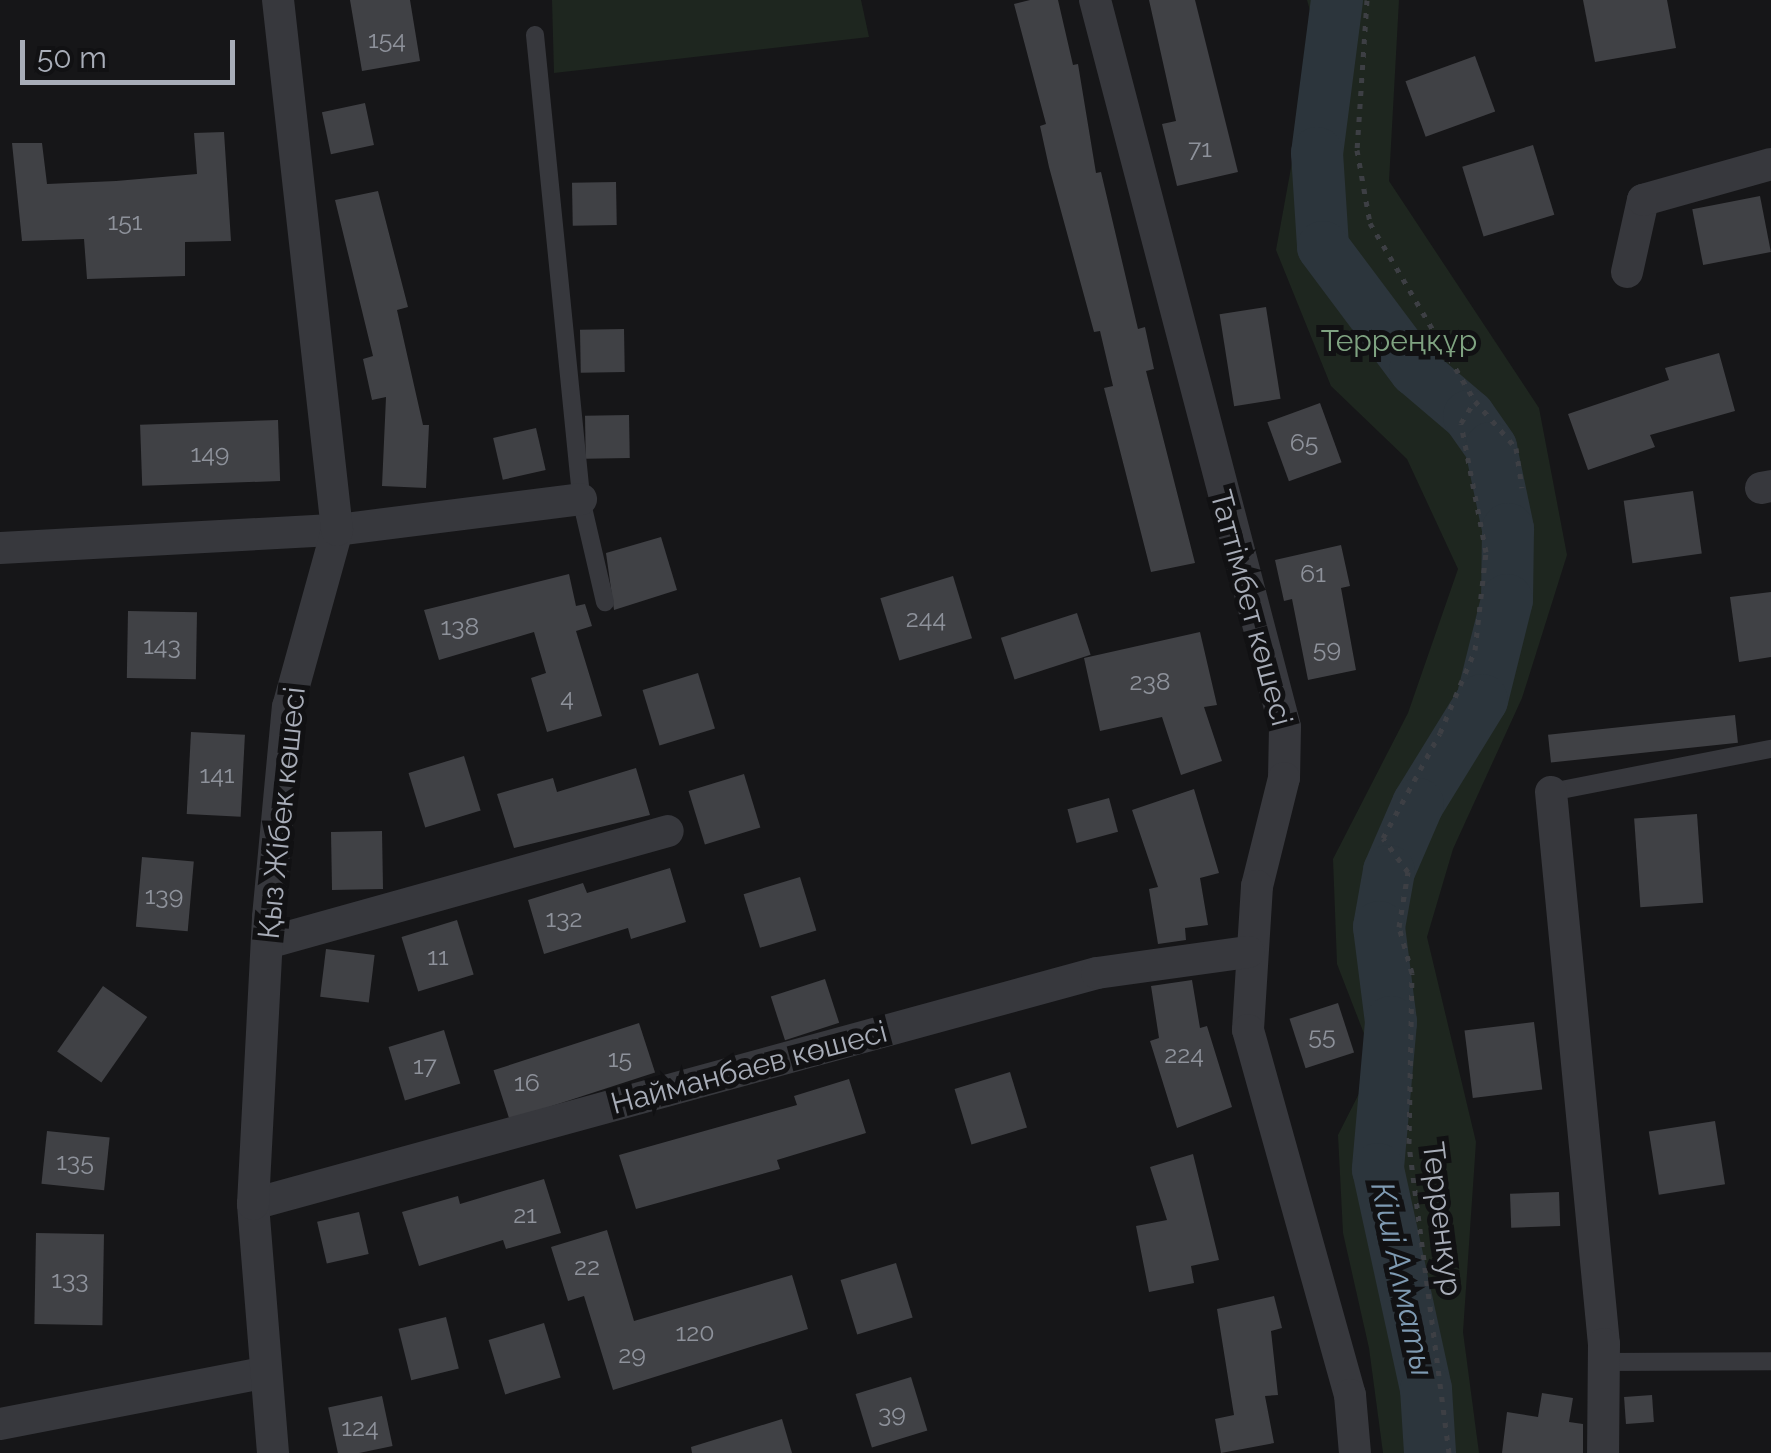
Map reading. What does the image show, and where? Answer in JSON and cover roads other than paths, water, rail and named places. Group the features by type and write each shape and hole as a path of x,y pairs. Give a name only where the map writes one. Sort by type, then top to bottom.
{"street":[{"name":"Қыз Жібек көшесі","path":"273,1453 262,1374 254,1204 267,943 288,707 337,530 278,0"},
{"name":"Таттімбет көшесі","path":"1095,0 1285,727 1284,778 1257,886 1249,952 1248,1030 1350,1395 1356,1453"},
{"path":"1627,272 1643,200 1771,164"},
{"path":"0,548 337,530 581,500"},
{"path":"1552,792 1604,1362 1603,1453"},
{"path":"267,943 668,831"},
{"name":"Найманбаев көшесі","path":"254,1204 1096,973 1249,952"},
{"path":"0,1424 262,1374"}],"lane":[{"path":"534,35 581,500 606,602"},
{"path":"1552,792 1771,749"},
{"path":"1604,1362 1771,1361"}],"waterway":[{"name":"Кіші Алматы","path":"1337,0 1317,153 1323,247 1415,370 1469,416 1491,448 1508,529 1507,600 1482,700 1418,804 1389,871 1379,927 1391,1022 1378,1169 1426,1389 1430,1453"}],"park label":[{"name":"Терреңқұр","path":"1399,341"}]}
